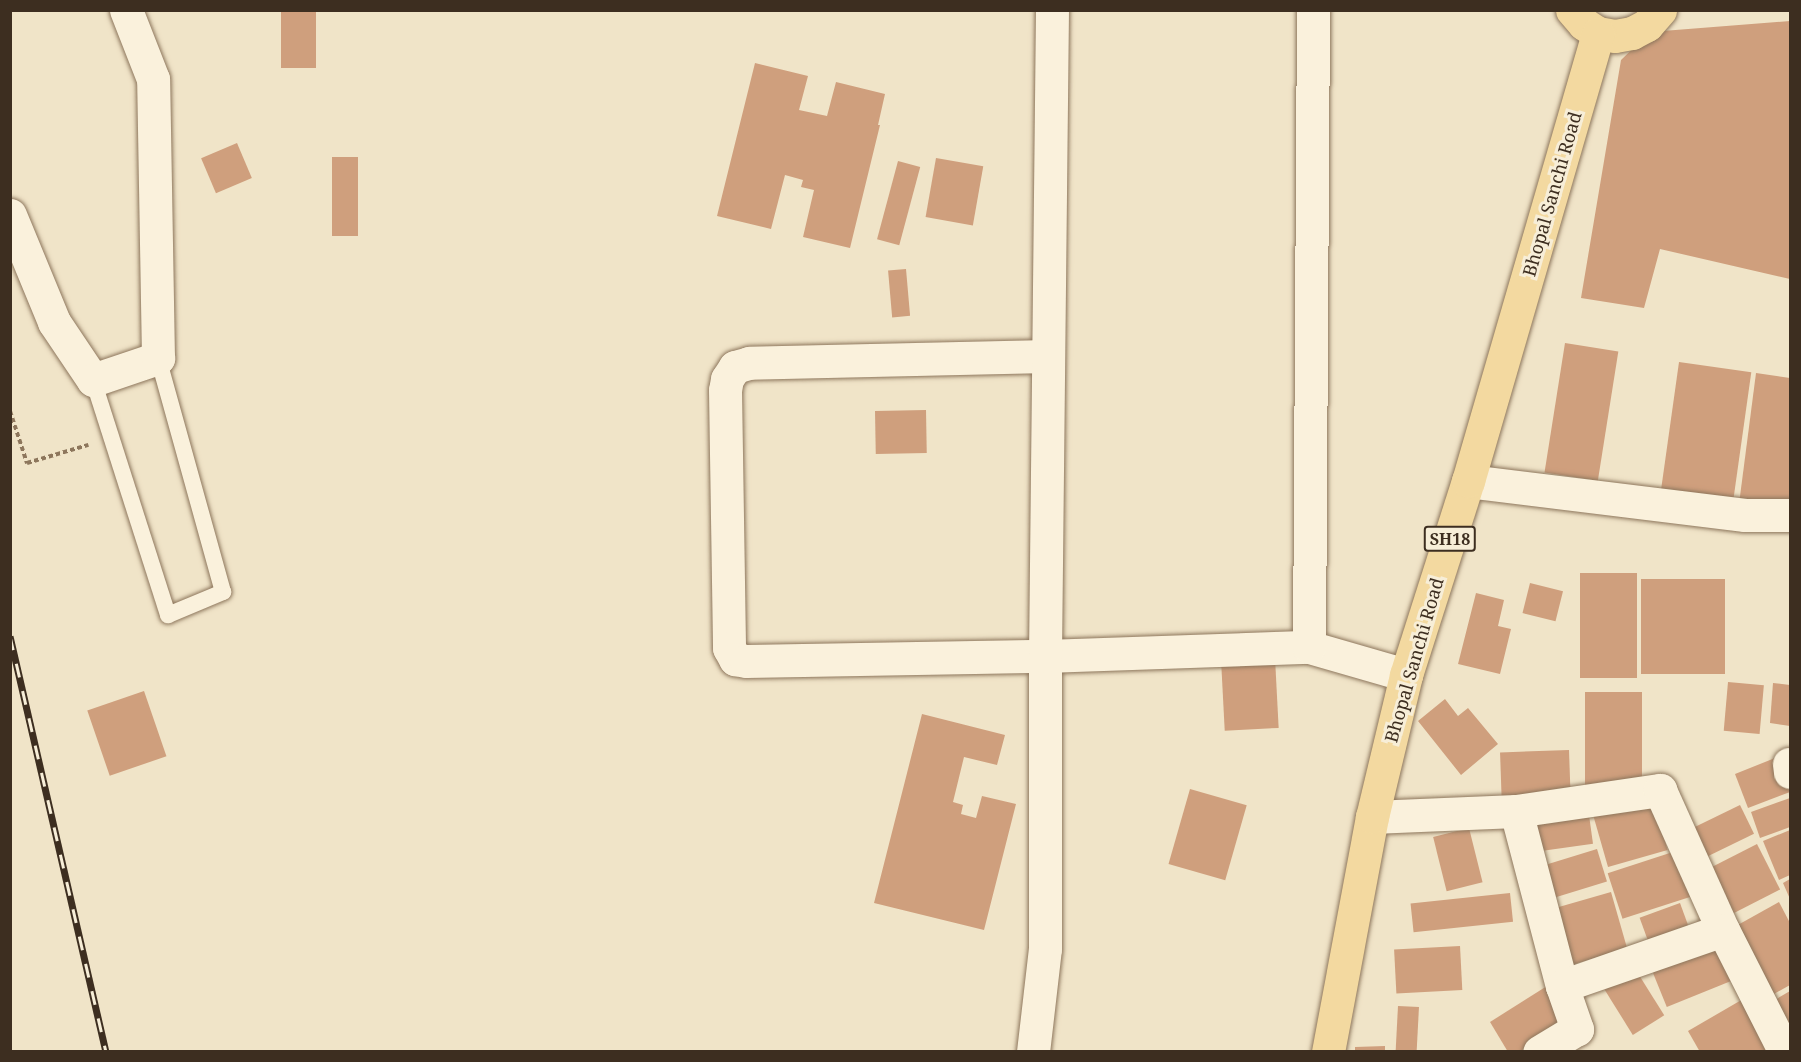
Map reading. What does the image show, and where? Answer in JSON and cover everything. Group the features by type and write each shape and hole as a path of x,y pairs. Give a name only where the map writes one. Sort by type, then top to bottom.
{"main road":[{"path":"1572,10 1584,24 1598,33 1615,36 1632,33 1647,25 1659,10"},
{"name":"Bhopal Sanchi Road","path":"1328,1052 1372,817 1406,675 1468,482 1598,33"}],"street":[{"path":"10,215 54,321 93,380 158,358 153,79 126,10"},
{"path":"1033,1052 1045,949 1045,656 1052,10"},
{"path":"1309,647 1313,10"},
{"path":"1048,356 749,363 735,367 727,379 725,390 729,648 735,658 746,661 1045,656 1309,647 1406,675"},
{"path":"1468,482 1745,515 1791,515"},
{"path":"1372,817 1516,811 1660,790 1723,930 1785,1052"},
{"path":"1516,811 1562,986 1577,1029 1539,1052"},
{"path":"1562,986 1723,930"}],"lane":[{"path":"93,380 168,615 223,592 158,358"}],"path":[{"path":"10,411 27,463 111,439"}],"building":[{"path":"281,10 316,10 316,68 281,68"},
{"path":"1790,21 1790,279 1660,249 1644,308 1581,298 1621,60 1650,32"},
{"path":"755,63 808,76 799,110 827,116 836,82 885,94 878,125 880,125 850,248 803,237 814,190 801,187 803,180 785,175 771,229 717,216"},
{"path":"237,143 252,178 216,193 201,158"},
{"path":"332,157 358,157 358,236 332,236"},
{"path":"936,158 983,166 973,225 926,217"},
{"path":"898,161 920,167 899,245 877,239"},
{"path":"906,269 910,316 892,317 888,271"},
{"path":"1565,343 1618,351 1598,481 1545,472"},
{"path":"1679,362 1751,372 1733,505 1660,495"},
{"path":"1756,373 1790,378 1790,505 1739,504"},
{"path":"926,410 927,453 876,454 875,411"},
{"path":"1580,573 1637,573 1637,678 1580,678"},
{"path":"1641,579 1725,579 1725,674 1641,674"},
{"path":"1530,583 1563,591 1555,621 1523,613"},
{"path":"1476,593 1504,600 1498,626 1511,629 1500,674 1458,664"},
{"path":"1275,658 1279,728 1225,731 1221,661"},
{"path":"1728,682 1764,685 1760,734 1724,731"},
{"path":"1773,683 1790,685 1790,726 1770,723"},
{"path":"144,691 166,756 110,776 87,711"},
{"path":"1585,692 1642,692 1642,787 1585,787"},
{"path":"1445,699 1458,716 1468,708 1498,744 1461,775 1418,721"},
{"path":"922,714 1005,735 997,765 964,757 953,802 963,805 961,814 976,818 982,796 1016,804 984,930 874,903"},
{"path":"1569,750 1571,801 1502,803 1500,752"},
{"path":"1780,756 1790,783 1790,792 1748,808 1735,774"},
{"path":"1190,789 1247,805 1225,880 1169,864"},
{"path":"1790,798 1790,827 1760,838 1751,812"},
{"path":"1653,799 1668,850 1608,867 1593,816"},
{"path":"1740,805 1754,834 1697,862 1682,833"},
{"path":"1588,808 1593,844 1531,852 1526,817"},
{"path":"1469,828 1483,882 1447,891 1433,837"},
{"path":"1790,830 1790,875 1779,880 1763,841"},
{"path":"1757,844 1780,889 1727,917 1704,871"},
{"path":"1597,849 1607,882 1548,900 1538,867"},
{"path":"1679,850 1694,896 1623,919 1608,873"},
{"path":"1790,879 1790,899 1783,883"},
{"path":"1611,892 1627,949 1564,967 1548,910"},
{"path":"1510,893 1513,922 1414,932 1411,903"},
{"path":"1779,902 1790,923 1790,985 1765,999 1727,931"},
{"path":"1680,903 1691,933 1651,948 1640,918"},
{"path":"1723,938 1739,978 1667,1007 1651,967"},
{"path":"1460,946 1462,990 1396,993 1394,949"},
{"path":"1634,967 1664,1015 1633,1035 1603,987"},
{"path":"1547,986 1568,1021 1519,1052 1508,1052 1490,1022"},
{"path":"1790,991 1790,1052 1763,1007"},
{"path":"1750,995 1780,1052 1700,1052 1688,1031"},
{"path":"1398,1006 1419,1007 1417,1052 1396,1052"},
{"path":"1385,1046 1385,1052 1355,1052 1355,1047"}],"railway":[{"path":"10,636 106,1052"}]}
